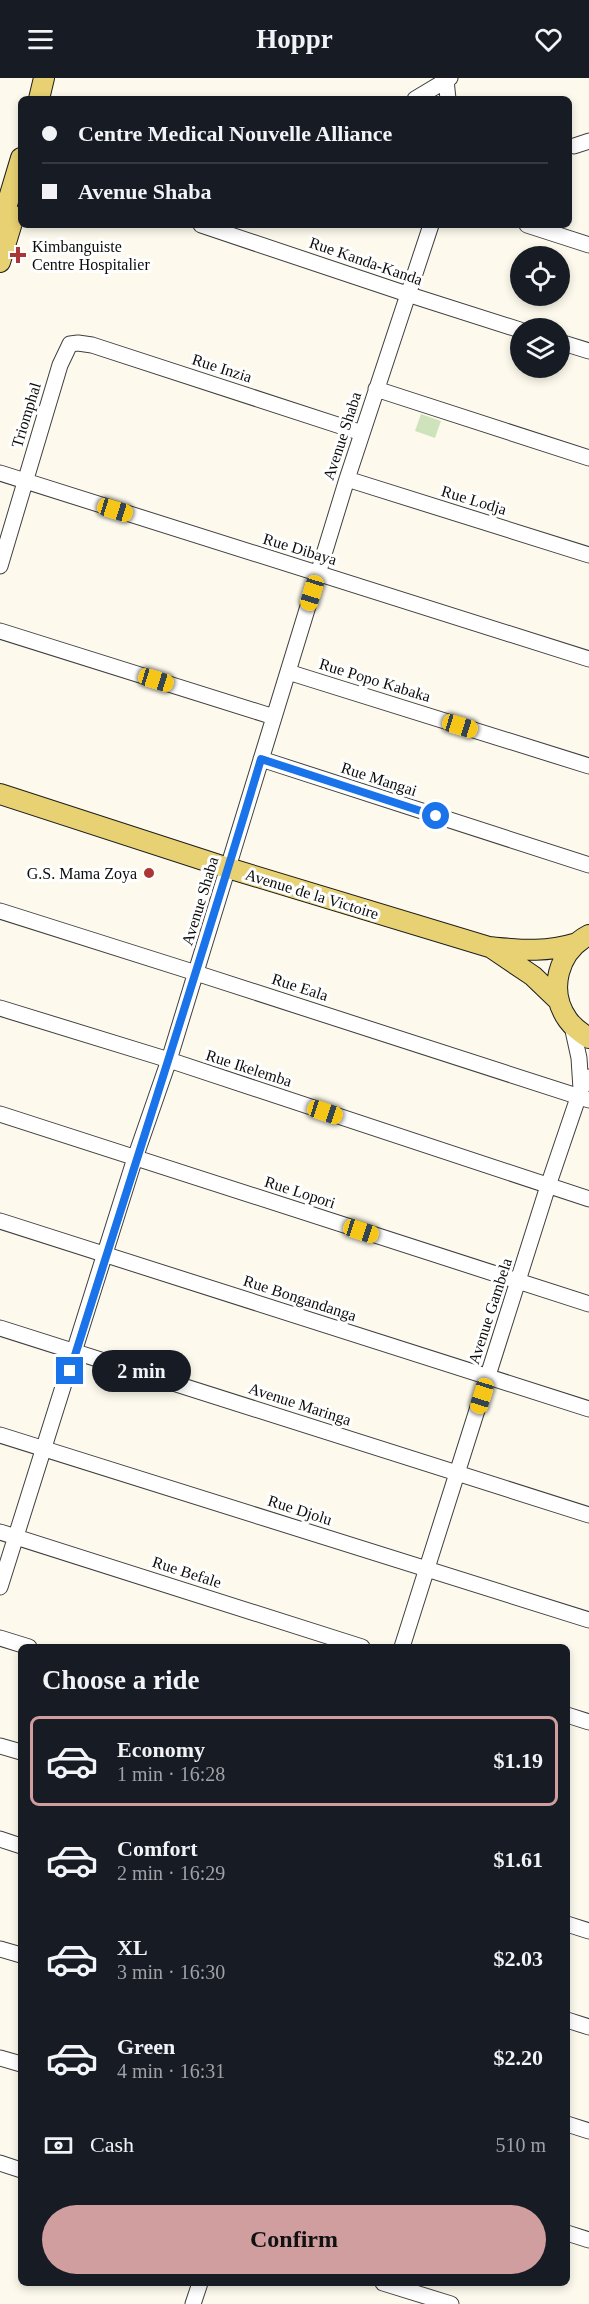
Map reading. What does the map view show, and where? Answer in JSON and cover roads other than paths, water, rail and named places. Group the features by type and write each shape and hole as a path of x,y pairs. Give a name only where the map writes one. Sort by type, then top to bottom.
{"main road":[{"path":"40,96 44,78"},
{"path":"51,96 54,78"},
{"path":"0,228 18,169"},
{"path":"0,262 18,203"},
{"name":"Avenue de la Victoire","path":"0,794 228,868 489,947"},
{"path":"489,947 538,951 561,948 583,939"},
{"path":"559,1001 557,988 560,969 568,952 583,939"},
{"path":"489,947 533,976 559,1001 572,1026 589,1038"}],"street":[{"path":"420,96 448,79"},
{"path":"448,79 448,96"},
{"name":"Rue Kanda-Kanda","path":"210,228 510,327"},
{"name":"Avenue Shaba","path":"0,1587 135,1158 169,1060 347,479 430,228"},
{"path":"541,228 589,245"},
{"name":"Rue Inzia","path":"70,344 92,345 362,433"},
{"name":"Triomphal","path":"0,566 60,365 70,344"},
{"path":"570,345 589,351"},
{"path":"376,389 589,458"},
{"name":"Rue Dibaya","path":"0,473 589,659"},
{"name":"Rue Lodja","path":"347,479 589,555"},
{"path":"0,631 274,717"},
{"name":"Rue Popo Kabaka","path":"288,672 589,766"},
{"name":"Rue Mangai","path":"261,759 589,865"},
{"name":"Rue Eala","path":"0,911 585,1091"},
{"name":"Rue Ikelemba","path":"0,1008 169,1060 589,1199"},
{"path":"572,1026 585,1091"},
{"name":"Avenue Gambela","path":"403,1644 548,1186 585,1091"},
{"name":"Rue Lopori","path":"0,1114 589,1304"},
{"name":"Rue Bongandanga","path":"0,1221 589,1409"},
{"name":"Avenue Maringa","path":"0,1328 589,1515"},
{"name":"Rue Djolu","path":"0,1435 589,1620"},
{"name":"Rue Befale","path":"0,1532 353,1644"},
{"path":"0,1638 19,1644"},
{"path":"570,1716 589,1722"},
{"path":"0,1746 18,1751"},
{"path":"0,1839 18,1845"},
{"path":"570,1925 589,1931"},
{"path":"0,1949 18,1954"},
{"path":"570,2021 589,2027"},
{"path":"0,2058 18,2063"},
{"path":"570,2125 589,2131"},
{"path":"0,2163 18,2168"},
{"path":"570,2234 589,2240"},
{"path":"193,2304 199,2286"},
{"path":"394,2286 451,2304"}],"place":[{"name":"Kimbanguiste Centre Hospitalier","path":"18,255"},
{"name":"G.S. Mama Zoya","path":"149,873"}]}
